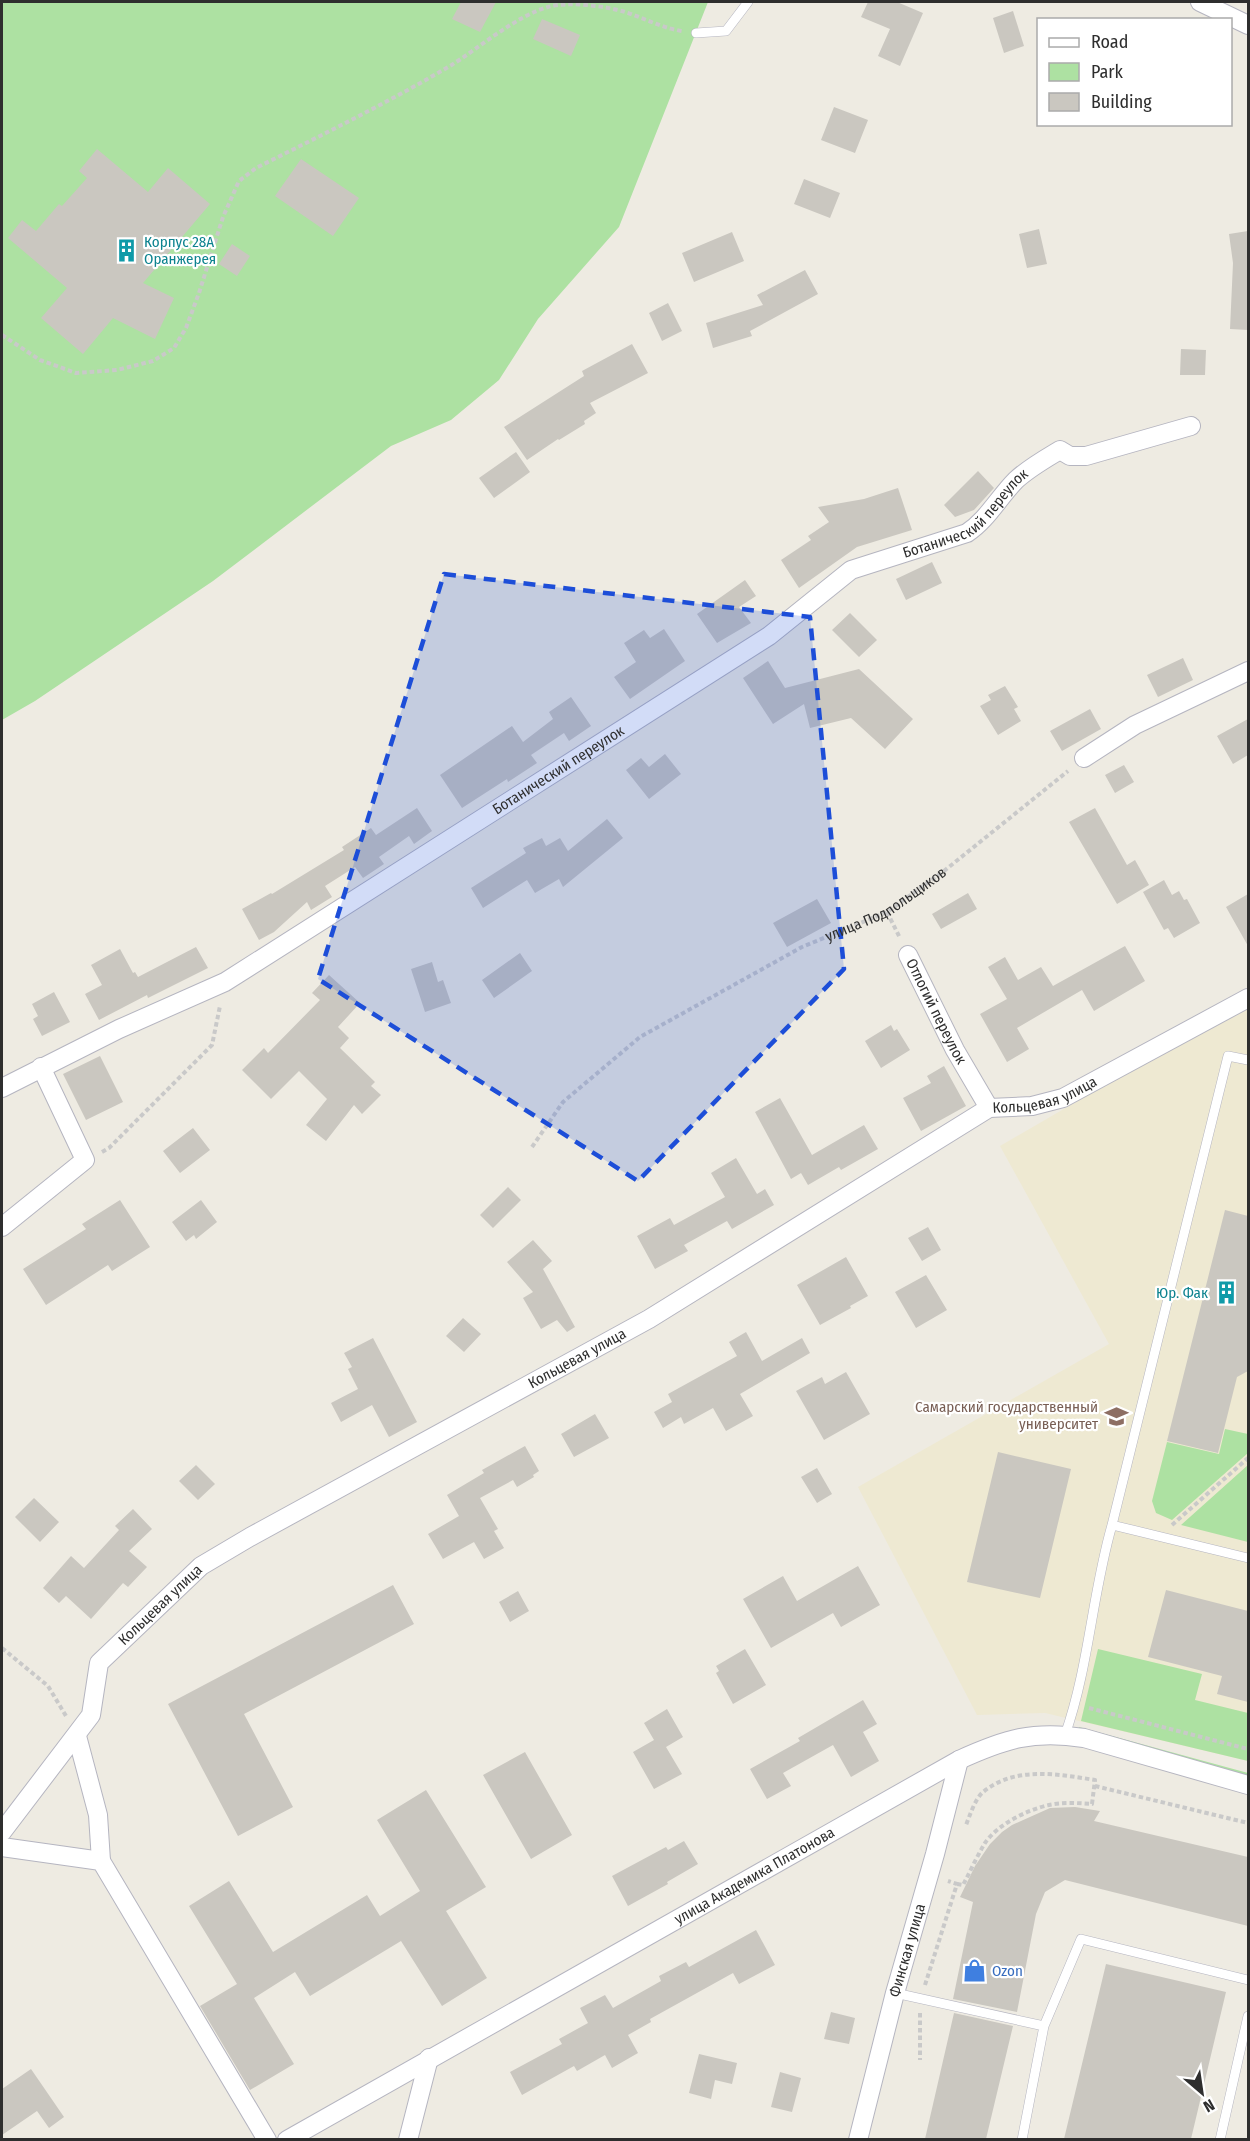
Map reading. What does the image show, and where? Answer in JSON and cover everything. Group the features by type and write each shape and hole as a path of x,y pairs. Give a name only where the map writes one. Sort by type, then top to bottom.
{"street":[{"path":"1200,2 1248,25"},
{"name":"Ботанический переулок","path":"2,1088 119,1029 225,982 769,636 851,570 967,533 976,527 1016,481 1060,450 1070,456 1086,456 1191,426"},
{"path":"1084,758 1135,725 1248,671"},
{"name":"Отлогий переулок","path":"908,955 955,1050 990,1108"},
{"name":"Кольцевая улица","path":"2,1832 91,1715 99,1664 201,1566 649,1319 990,1108 1032,1106 1063,1098 1248,998"},
{"path":"2,1227 85,1160 41,1067"},
{"name":"улица Академика Платонова","path":"287,2139 959,1760 993,1744 1029,1736 1065,1735 1084,1738 1248,1785"},
{"path":"77,1736 98,1815 100,1862 267,2139"},
{"name":"Финская улица","path":"858,2139 895,1993 959,1760"},
{"path":"2,1847 100,1862"},
{"path":"408,2139 429,2058"}],"lane":[{"path":"696,33 726,31 748,2"},
{"path":"1065,1735 1076,1705 1103,1556 1228,1056 1248,1060"},
{"path":"1112,1524 1248,1558"},
{"path":"1022,2139 1044,2026 1081,1939 1248,1980"},
{"path":"895,1993 1044,2026"},
{"path":"1220,2139 1248,2016"}],"path":[{"path":"2,335 40,360 76,373 117,370 153,361 174,348 186,328 223,217 239,181 256,168 392,100 458,61 516,22 549,6 579,4 622,11 672,29 696,33"},
{"name":"улица Подпольщиков","path":"532,1147 563,1102 640,1037 802,946 887,912 944,871 1084,758"},
{"name":"Отлогий переулок","path":"887,912 908,955"},
{"path":"85,1160 110,1148 212,1045 225,982"},
{"path":"1158,1537 1248,1458"},
{"path":"2,1648 48,1686 77,1736"},
{"path":"1076,1705 1248,1749"},
{"path":"949,1870 946,1881 963,1885 986,1842 997,1830 1025,1814 1049,1805 1092,1804 1095,1779 1058,1774 1018,1775 982,1793 964,1827"},
{"path":"1095,1786 1248,1823"},
{"path":"920,2060 920,2000 957,1884"}],"highlighted area":[{"path":"444,574 810,617 844,969 638,1181 318,979"}],"shaded area":[{"name":"Самарский государственный университет","path":"1248,1002 1248,1761 1045,1713 977,1715 858,1487 1109,1344 1000,1146"}],"green space":[{"path":"2,2 708,2 619,227 538,319 499,380 451,420 391,446 213,581 35,701 2,720"},
{"path":"1225,1429 1248,1434 1248,1453 1172,1520 1156,1513 1152,1501 1167,1442 1219,1454"},
{"path":"1248,1465 1248,1542 1181,1525"},
{"path":"1098,1649 1202,1674 1195,1700 1248,1713 1248,1761 1081,1721"},
{"path":"1079,1727 1248,1773 1248,1780 1077,1733"}],"building":[{"path":"461,2 496,2 480,32 452,19"},
{"path":"868,2 897,2 923,13 900,66 878,56 890,29 861,17"},
{"path":"1013,11 1024,46 1004,53 993,18"},
{"path":"542,19 580,35 571,56 533,39"},
{"path":"834,107 868,120 855,153 821,140"},
{"name":"Корпус 28А Оранжерея","path":"97,149 148,192 168,168 210,204 143,283 174,298 155,339 113,318 83,354 41,318 67,288 8,238 22,220 36,231 59,204 62,206 87,178 79,171"},
{"path":"301,159 359,198 333,236 275,196"},
{"path":"804,179 840,193 830,218 794,204"},
{"path":"1039,229 1047,264 1027,268 1019,234"},
{"path":"1248,231 1248,330 1230,329 1233,263 1229,234"},
{"path":"732,232 744,261 694,282 682,253"},
{"path":"232,244 250,256 237,276 219,264"},
{"path":"805,270 818,294 750,331 752,336 713,348 706,323 763,305 757,295"},
{"path":"668,303 682,331 662,341 649,313"},
{"path":"632,344 648,373 590,403 596,413 584,421 585,424 527,460 504,427 584,376 582,371"},
{"path":"1181,349 1206,350 1205,375 1180,375"},
{"path":"516,452 530,472 494,498 479,478"},
{"path":"978,471 994,488 974,510 955,517 944,505"},
{"path":"898,488 912,530 857,547 799,588 781,560 811,540 808,536 829,522 818,507 864,499"},
{"path":"932,562 942,583 906,600 896,579"},
{"path":"745,580 756,596 739,607 751,623 717,643 697,614"},
{"path":"850,613 877,640 859,657 832,630"},
{"path":"664,629 685,661 630,699 614,677 636,662 624,643 644,630 650,638"},
{"path":"1183,658 1193,680 1158,697 1147,675"},
{"path":"768,661 785,688 859,669 913,719 885,749 851,718 810,728 804,704 773,724 743,678"},
{"path":"1005,686 1018,707 1014,709 1021,721 998,735 980,706 991,700 988,695"},
{"path":"571,697 591,726 569,741 564,733 531,755 537,763 462,808 440,775 512,726 523,742 553,719 549,712"},
{"path":"1090,709 1101,729 1062,751 1050,731"},
{"path":"1248,719 1248,755 1233,764 1217,736"},
{"path":"665,754 681,774 649,799 626,770 641,758 649,767"},
{"path":"1124,765 1134,782 1115,793 1105,775"},
{"path":"417,808 432,831 414,844 409,836 379,857 384,864 363,878 355,867 325,886 332,897 311,910 307,902 274,932 259,940 242,909 272,894 344,850 342,847 371,828 376,835"},
{"path":"1095,808 1127,865 1135,860 1149,885 1117,904 1069,822"},
{"path":"607,819 623,838 563,887 559,879 535,893 527,880 483,908 471,888 526,853 523,848 542,838 546,846 560,838 568,851"},
{"path":"1164,880 1172,895 1179,891 1184,900 1187,899 1200,923 1174,938 1168,928 1164,930 1143,892"},
{"path":"968,893 977,909 941,929 932,914"},
{"path":"1248,894 1248,946 1226,907"},
{"path":"817,899 831,923 787,947 773,923"},
{"path":"1125,946 1145,981 1094,1011 1082,990 1017,1028 1029,1049 1007,1062 980,1014 1007,999 988,967 1005,957 1018,980 1041,967 1053,986"},
{"path":"196,947 208,968 148,998 147,995 99,1020 85,994 102,985 91,965 120,949 133,973 135,972 138,977"},
{"path":"520,953 532,971 494,998 482,980"},
{"path":"432,962 438,982 443,980 451,1003 425,1012 411,969"},
{"path":"329,975 360,1003 338,1027 349,1038 340,1048 375,1082 371,1086 381,1095 362,1114 354,1105 326,1141 306,1125 327,1099 299,1071 271,1099 242,1070 264,1048 268,1053 320,1000 312,993"},
{"path":"54,992 70,1022 42,1036 33,1019 38,1016 32,1004"},
{"path":"891,1025 894,1031 897,1029 910,1050 881,1068 865,1041"},
{"path":"100,1056 123,1102 86,1120 63,1074"},
{"path":"944,1066 966,1106 921,1131 903,1098 931,1083 927,1076"},
{"path":"780,1098 812,1155 864,1125 878,1149 841,1170 839,1167 808,1185 801,1173 791,1179 755,1112"},
{"path":"193,1128 210,1150 180,1173 163,1151"},
{"path":"736,1158 757,1194 765,1189 774,1205 732,1229 727,1221 684,1245 688,1251 655,1269 637,1236 670,1218 674,1225 725,1197 711,1173"},
{"path":"508,1187 521,1200 493,1228 480,1215"},
{"path":"120,1200 150,1247 112,1271 108,1265 46,1305 23,1269 86,1229 82,1224"},
{"path":"201,1200 217,1222 196,1239 194,1235 186,1241 172,1222"},
{"name":"Юр. Фак","path":"1225,1210 1248,1216 1248,1371 1237,1377 1218,1453 1167,1441"},
{"path":"928,1227 941,1250 922,1261 908,1238"},
{"path":"533,1240 552,1261 543,1269 575,1327 567,1332 557,1320 541,1329 523,1298 533,1292 507,1262"},
{"path":"846,1257 868,1296 820,1325 797,1285"},
{"path":"926,1275 947,1310 916,1328 895,1292"},
{"path":"463,1318 481,1334 464,1352 446,1336"},
{"path":"746,1332 762,1361 802,1338 810,1353 740,1394 753,1416 726,1431 713,1408 684,1424 681,1417 663,1428 654,1412 672,1402 668,1394 737,1356 729,1342"},
{"path":"373,1338 417,1422 389,1437 372,1405 341,1422 331,1403 358,1389 348,1369 352,1367 344,1353"},
{"path":"846,1372 870,1414 824,1440 796,1391 822,1377 825,1384"},
{"path":"595,1414 609,1438 574,1457 561,1434"},
{"path":"525,1446 539,1471 533,1475 534,1477 517,1487 513,1480 480,1498 498,1529 494,1531 504,1548 484,1559 474,1542 443,1559 428,1534 459,1516 447,1495 484,1473 482,1470"},
{"path":"998,1452 1071,1469 1040,1598 967,1582"},
{"path":"196,1465 215,1484 198,1500 179,1481"},
{"path":"817,1468 832,1494 817,1503 801,1477"},
{"path":"34,1498 59,1522 40,1542 15,1517"},
{"path":"133,1509 152,1529 129,1551 147,1567 128,1587 123,1583 91,1619 66,1596 59,1603 43,1588 71,1556 84,1568 119,1530 115,1526"},
{"path":"858,1566 880,1605 841,1627 833,1613 771,1648 743,1599 783,1576 797,1601"},
{"path":"393,1585 414,1624 244,1714 293,1807 238,1836 168,1704"},
{"path":"1166,1590 1248,1611 1248,1702 1217,1694 1222,1676 1148,1657"},
{"path":"518,1591 529,1611 510,1622 499,1602"},
{"path":"745,1649 766,1685 733,1704 716,1673 719,1671 716,1666"},
{"path":"863,1700 877,1724 863,1732 879,1761 851,1777 833,1745 783,1773 791,1786 767,1799 750,1769 800,1741 798,1738"},
{"path":"667,1709 683,1737 666,1747 682,1774 654,1789 633,1752 654,1740 644,1723"},
{"path":"525,1752 572,1835 531,1859 483,1775"},
{"path":"426,1790 486,1887 446,1911 487,1978 442,2006 401,1941 310,1996 295,1972 254,1998 294,2064 250,2090 200,2006 237,1984 189,1906 229,1881 273,1952 367,1895 380,1916 420,1891 377,1820"},
{"path":"1075,1807 1100,1811 1094,1821 1248,1857 1248,1926 1065,1880 1045,1892 1036,1914 1017,2012 953,1999 973,1902 960,1897 975,1866 990,1844 1012,1825 1050,1808"},
{"path":"684,1841 698,1864 628,1906 612,1876 666,1847 668,1850"},
{"path":"756,1930 775,1965 739,1984 733,1973 650,2019 651,2022 628,2035 638,2053 612,2068 605,2055 577,2071 574,2066 522,2095 510,2072 562,2044 559,2039 588,2023 580,2008 605,1995 613,2008 661,1981 659,1976 686,1962 689,1967"},
{"path":"1106,1964 1226,1992 1191,2139 1064,2139"},
{"path":"831,2012 855,2018 849,2044 824,2039"},
{"path":"954,2013 1013,2026 986,2139 925,2139"},
{"path":"699,2054 737,2063 732,2084 715,2080 711,2099 689,2093"},
{"path":"31,2069 64,2117 49,2128 37,2111 2,2135 2,2089"},
{"path":"780,2072 801,2078 792,2112 771,2107"}],"place":[{"name":"Корпус 28А Оранжерея","path":"126,251"},
{"name":"Юр. Фак","path":"1226,1293"},
{"name":"Самарский государственный университет","path":"1116,1416"},
{"name":"Ozon","path":"974,1971"}]}
